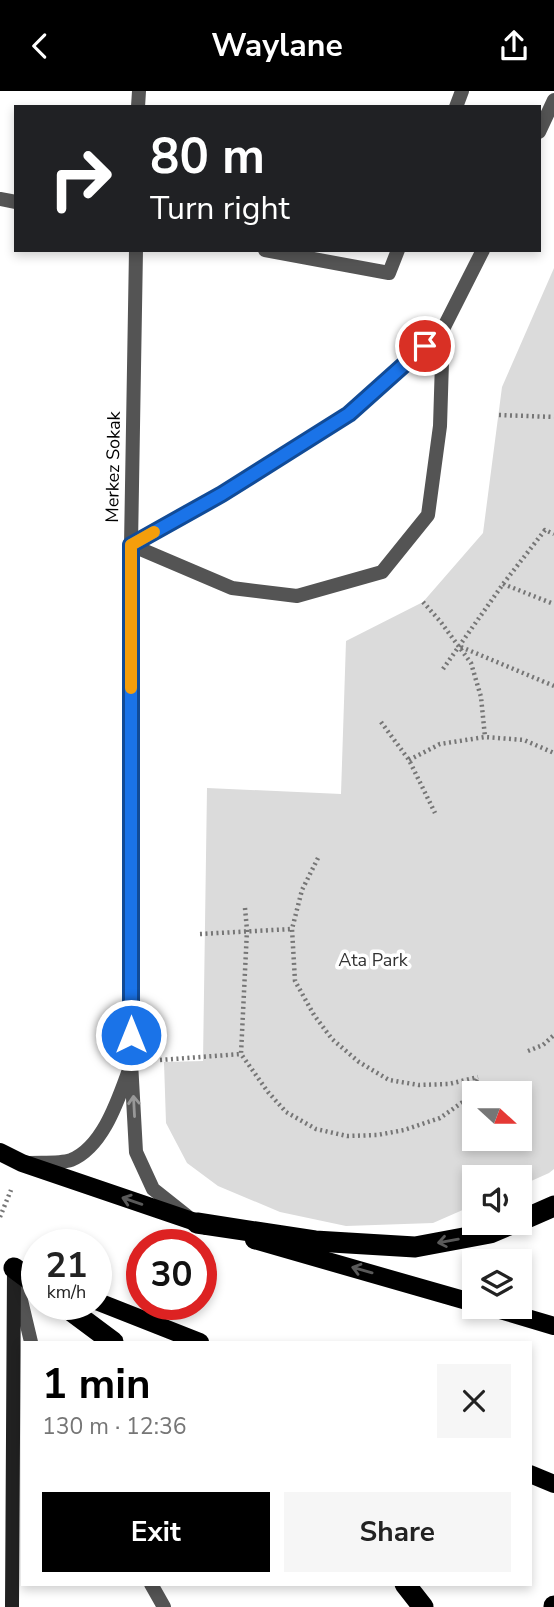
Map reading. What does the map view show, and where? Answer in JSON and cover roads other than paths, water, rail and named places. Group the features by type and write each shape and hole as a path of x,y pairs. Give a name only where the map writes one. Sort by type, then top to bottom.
{"highway":[{"path":"532,1216 554,1206"},
{"path":"197,1223 315,1241 415,1247 479,1235"},
{"path":"83,1320 112,1341"},
{"path":"407,1586 423,1607"}],"main road":[{"path":"0,1152 22,1163 197,1223 462,1300"},
{"path":"7,1264 12,1607"},
{"path":"112,1307 197,1341"},
{"path":"530,1319 554,1326"},
{"path":"532,1475 554,1484"}],"street":[{"path":"541,128 554,100"},
{"name":"Merkez Sokak","path":"136,252 131,545 131,1062 136,1152 153,1189 197,1223"},
{"path":"276,252 389,273 397,252"},
{"path":"131,545 222,494 349,414 443,330 482,252"},
{"path":"131,545 232,588 297,596 382,572 428,515 440,426 443,330"},
{"path":"22,1163 69,1161 92,1146 116,1107 131,1062"},
{"path":"7,1264 31,1341"},
{"path":"152,1586 164,1607"}],"park label":[{"name":"Ata Park","path":"373,960"}]}
